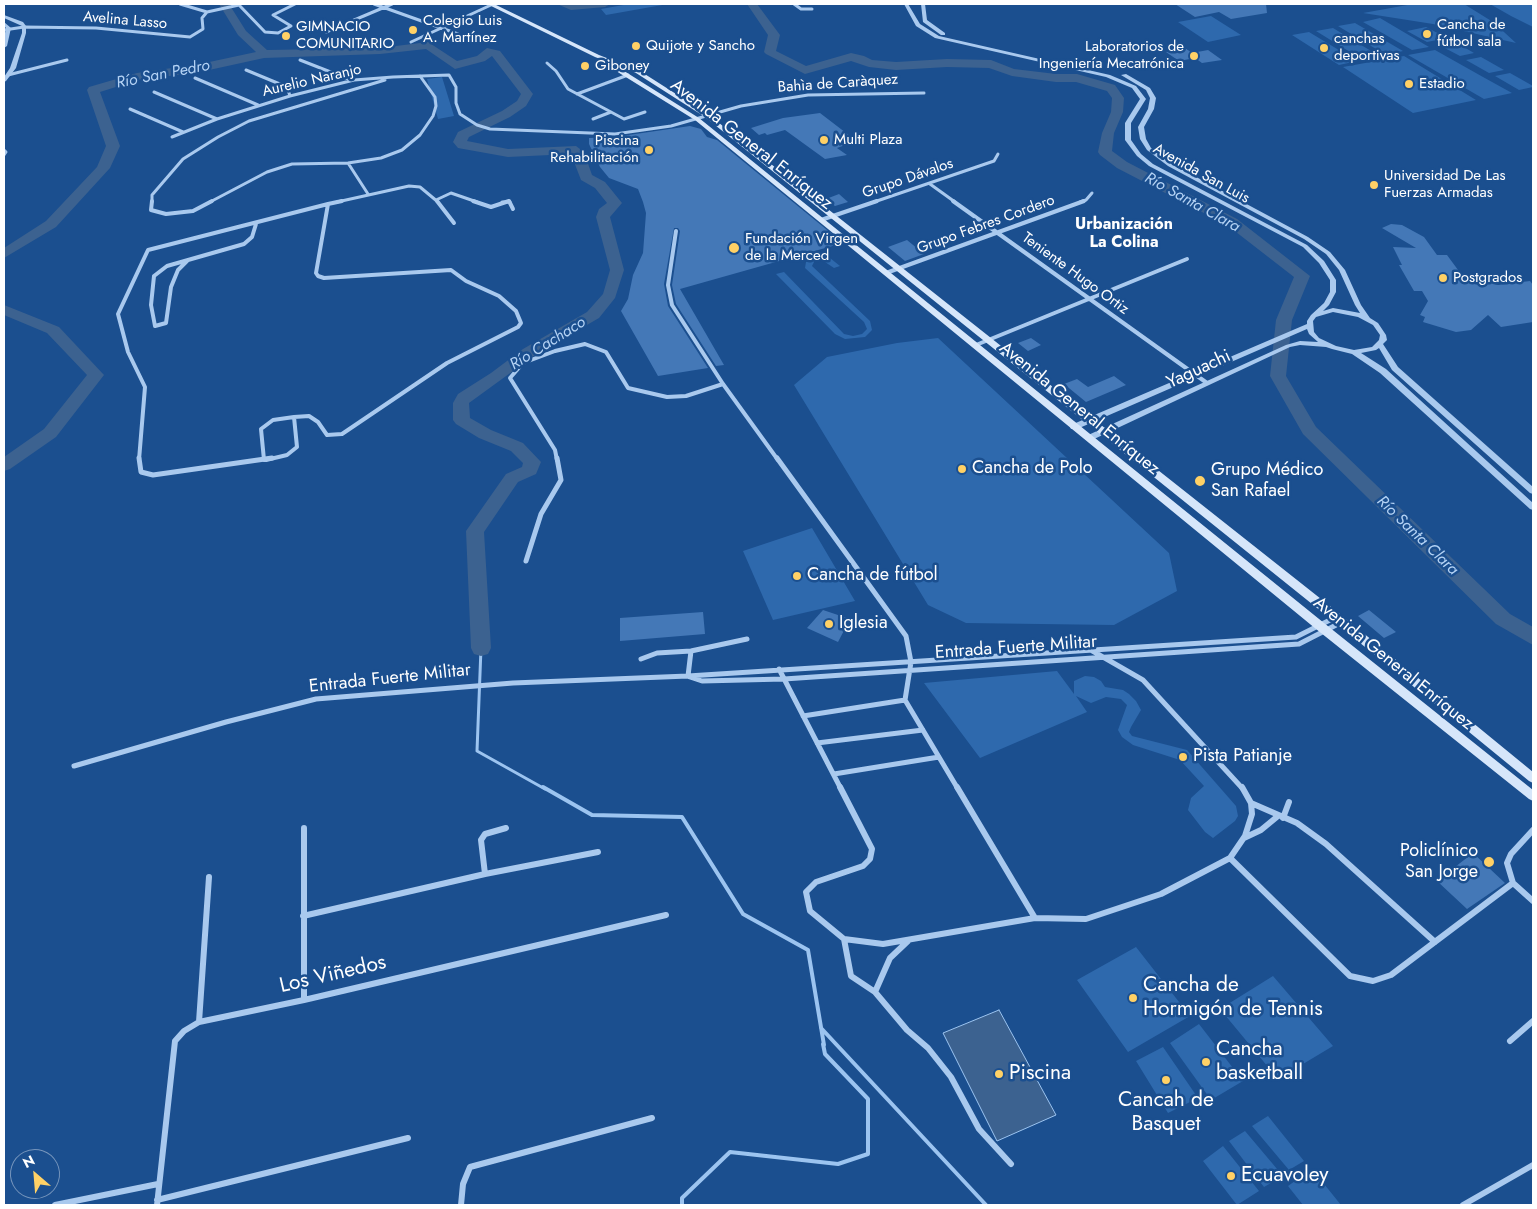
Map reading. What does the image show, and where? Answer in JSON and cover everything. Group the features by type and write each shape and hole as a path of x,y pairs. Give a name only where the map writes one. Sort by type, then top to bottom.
{"main road":[{"name":"Avenida General Enríquez","path":"490,4 597,56 638,72 707,116 1339,619 1533,778"},
{"name":"Avenida General Enríquez","path":"597,56 697,119 1323,629 1533,796"},
{"path":"686,112 696,108"},
{"path":"749,161 760,157"}],"street":[{"name":"Avelina Lasso","path":"24,27 122,29 183,38 200,33 203,29 202,18 207,12 180,4"},
{"path":"207,12 217,8 241,5 265,32 274,33 282,32 291,26 272,16 273,14 295,4"},
{"path":"374,4 458,34"},
{"path":"326,32 392,4"},
{"path":"411,42 490,4"},
{"path":"794,4 801,9 812,9"},
{"name":"Avenida San Luis","path":"906,4 918,25 945,40 1108,76 1134,87 1142,99 1128,124 1128,140 1139,155 1151,165 1304,246 1322,262 1333,280 1333,292 1328,304 1313,316"},
{"name":"Avenida San Luis","path":"923,4 922,10 925,21 942,33 1114,72 1142,84 1148,89 1153,98 1151,109 1141,127 1143,139 1149,149 1170,165 1306,238 1328,253 1342,270 1358,305 1368,319"},
{"path":"4,16 21,23 24,27 16,62 6,78"},
{"path":"4,23 6,29 4,46"},
{"path":"6,29 24,27"},
{"path":"6,78 67,60"},
{"path":"300,60 343,78 354,80"},
{"path":"547,63 556,71 568,89 611,112 626,119 645,112"},
{"path":"246,70 287,87 290,96"},
{"name":"Aurelio Naranjo","path":"172,137 217,119 258,106 354,80 448,75 456,87 456,103 460,114 477,125 490,128 615,134 697,119"},
{"path":"577,94 628,75"},
{"path":"393,77 249,121 218,137 183,159 152,195 151,210 166,214 193,211 267,172 292,164 348,163 381,158 392,154 409,145 420,135 433,116 436,106 434,96 420,76"},
{"path":"194,78 258,106"},
{"path":"154,92 217,119"},
{"name":"Bahìa de Caràquez","path":"697,119 766,101 808,95 924,93"},
{"path":"130,109 183,132"},
{"path":"593,119 611,112"},
{"path":"4,150 6,152 4,155"},
{"name":"Grupo Dávalos","path":"821,220 994,161 998,154"},
{"path":"348,163 368,194"},
{"name":"Teniente Hugo Ortiz","path":"930,184 1206,383"},
{"path":"294,417 297,448 287,455 264,460 153,475 141,472 138,455 145,387 128,352 118,314 148,250 368,194 409,186 420,187 436,200 454,223"},
{"path":"436,200 451,193 491,208 504,201 509,201 513,209"},
{"name":"Grupo Febres Cordero","path":"886,273 1086,200 1092,193"},
{"path":"264,460 261,429 273,420 309,416 318,422 327,435 342,434 447,363 518,327 521,323 516,311 499,296 466,281 459,274 451,270 324,278 318,276 316,273 328,204"},
{"path":"187,261 178,270 170,287 166,323 155,326 151,305 154,276 167,266 244,244 252,237 256,224"},
{"path":"676,231 668,286 672,305 723,384 906,636 912,662 905,700 1035,918"},
{"path":"976,345 1187,259"},
{"path":"1326,345 1317,339 1309,326 1313,316 1325,311 1342,311 1368,319 1376,324 1383,335 1380,345 1374,349 1354,352"},
{"name":"Yaguachi","path":"1074,427 1265,343 1309,326"},
{"name":"Yaguachi","path":"1089,438 1288,346 1300,343 1326,345 1354,352"},
{"path":"526,561 540,514 561,480 555,450 510,378 522,362 555,351 585,344 606,352 628,388 667,397 686,396 723,384"},
{"path":"1380,345 1395,368 1533,491"},
{"path":"1354,352 1383,371 1533,507"},
{"name":"Entrada Fuerte Militar","path":"688,676 702,681 784,679 1298,644 1339,619"},
{"name":"Entrada Fuerte Militar","path":"74,766 226,722 316,699 510,683 688,676 1296,637 1323,629"},
{"path":"641,658 657,653 691,651 746,639"},
{"path":"779,669 872,849 870,859 863,866 816,882 806,892 810,911 844,938 883,944 1035,918 1086,919 1161,894 1230,858 1243,838 1252,814 1251,803 1242,787 1144,680 1088,650"},
{"path":"688,676 691,651"},
{"path":"804,716 905,700"},
{"path":"818,743 923,730"},
{"path":"834,774 939,757"},
{"path":"1243,838 1261,830 1281,817 1289,802"},
{"path":"1251,803 1297,823 1326,844 1435,942"},
{"path":"304,828 304,1000"},
{"path":"485,874 481,840 485,834 506,828"},
{"path":"1533,830 1511,854 1507,863 1513,883 1533,901"},
{"path":"303,916 485,874 598,852"},
{"path":"1230,858 1350,976 1366,981 1391,975 1513,883"},
{"path":"199,1022 209,877"},
{"name":"Los Viñedos","path":"157,1203 175,1042 184,1031 199,1022 304,1000 666,915"},
{"path":"844,938 851,976 875,992 907,1030 928,1048 951,1077 979,1129 1011,1164"},
{"path":"875,992 890,958 909,940"},
{"path":"1510,1041 1533,1021"},
{"path":"461,1205 463,1184 470,1167 652,1118"},
{"path":"157,1203 408,1138"},
{"path":"1463,1205 1533,1165"},
{"path":"55,1205 158,1184"}],"shaded area":[{"path":"629,4 668,4 606,15 601,9"},
{"path":"1413,4 1464,4 1493,22 1516,43 1433,24 1363,13"},
{"path":"1490,4 1533,4 1533,27 1511,16"},
{"path":"1211,16 1241,35 1208,42 1178,22"},
{"name":"canchas deportivas","path":"1380,18 1429,47 1412,50 1363,22"},
{"name":"canchas deportivas","path":"1355,23 1403,51 1386,55 1338,26"},
{"name":"Cancha de fútbol sala","path":"1426,27 1447,38 1427,42 1407,31"},
{"name":"canchas deportivas","path":"1333,28 1381,57 1363,60 1316,31"},
{"name":"canchas deportivas","path":"1309,32 1357,61 1339,65 1292,35"},
{"path":"1452,40 1474,53 1460,56 1437,44"},
{"path":"1435,50 1512,93 1484,99 1408,55"},
{"name":"Estadio","path":"1404,56 1476,100 1413,113 1343,67"},
{"path":"1481,57 1504,70 1489,73 1466,60"},
{"path":"1510,73 1533,87 1519,90 1495,76"},
{"path":"442,77 454,116 438,119 427,79"},
{"path":"817,257 830,258 840,266 834,268 822,260 814,262 812,266 870,321 872,330 865,337 845,339 835,334 776,274 784,272 844,334 853,336 862,334 867,329 864,322 805,268 806,262"},
{"name":"Cancha de Polo","path":"938,338 1169,553 1177,591 1114,625 966,623 928,605 794,385 827,357 897,343"},
{"name":"Cancha de fútbol","path":"812,528 855,601 773,620 743,551"},
{"path":"1057,671 1074,694 1074,681 1085,676 1094,677 1101,681 1105,687 1123,690 1129,694 1141,710 1129,732 1132,736 1187,750 1236,806 1238,816 1235,821 1213,838 1205,832 1188,810 1191,798 1204,786 1180,760 1133,745 1122,737 1118,730 1127,705 1121,699 1106,697 1091,703 1076,696 1087,712 980,758 924,683"},
{"name":"Cancha de Hormigón de Tennis","path":"1136,947 1190,1016 1128,1052 1077,980"},
{"path":"1273,976 1333,1046 1278,1079 1220,1009"},
{"name":"Piscina","path":"999,1010 1056,1115 997,1141 943,1033"},
{"name":"Cancha basketball","path":"1199,1024 1243,1081 1211,1100 1170,1043"},
{"name":"Cancah de Basquet","path":"1163,1047 1198,1098 1168,1113 1136,1061"},
{"name":"Ecuavoley","path":"1268,1116 1304,1161 1289,1170 1252,1126"},
{"name":"Ecuavoley","path":"1245,1131 1283,1176 1264,1187 1229,1141"},
{"name":"Ecuavoley","path":"1223,1146 1259,1191 1237,1205 1203,1161"},
{"path":"1312,1169 1341,1205 1303,1205 1288,1186"}],"building":[{"path":"1175,4 1266,4 1267,13 1231,19 1219,12 1195,17"},
{"name":"Laboratorios de Ingeniería Mecatrónica","path":"1185,48 1192,53 1208,50 1222,60 1202,63 1195,58 1179,61 1166,52"},
{"name":"Multi Plaza","path":"820,113 850,136 848,144 837,148 847,155 825,159 785,130 767,135 765,133 759,135 751,128 783,118"},
{"name":"Fundación Virgen de la Merced","path":"690,126 701,129 707,137 717,140 843,243 680,289 724,365 716,366 676,304 672,285 680,231 678,228 674,228 664,284 668,306 708,368 658,376 621,311 628,299 633,275 643,253 646,213 643,202 638,189 609,178 600,167 589,144 589,138 615,137"},
{"path":"839,194 848,202 835,206 826,199"},
{"name":"Postgrados","path":"1391,224 1402,225 1424,237 1437,255 1447,255 1461,274 1498,285 1530,281 1533,285 1533,322 1501,327 1488,315 1471,330 1456,332 1423,322 1425,317 1420,315 1428,301 1422,291 1414,291 1399,265 1402,265 1393,247 1416,248 1382,228"},
{"path":"907,240 924,254 905,261 888,247"},
{"path":"1031,338 1041,345 1028,351 1018,343"},
{"path":"1114,376 1126,385 1086,402 1064,384 1077,379 1088,387"},
{"name":"Iglesia","path":"823,610 850,619 838,642 807,628"},
{"path":"1369,610 1396,632 1384,638 1358,616"},
{"path":"703,612 705,634 620,641 620,618"},
{"path":"1473,853 1505,883 1467,909 1437,881"}],"waterway":[{"name":"Río San Pedro","path":"224,4 242,33 264,54"},
{"name":"Río Santa Clara","path":"562,4 571,7 605,4"},
{"name":"Río Santa Clara","path":"752,4 774,35 770,52 805,70 851,57 860,58 869,63 896,66 947,63 991,64 1012,72 1056,78 1077,78 1111,88 1118,98 1117,112 1108,133 1105,152 1122,165 1232,222 1302,276 1284,320 1278,376 1309,430 1503,619 1533,637"},
{"name":"Río Cachaco","path":"264,54 380,51 428,45 455,65 481,59 487,52 496,53 527,94 522,103 506,114 463,135 460,142 463,145 508,153 571,149 577,152 586,177 600,185 607,196 615,203 604,212 603,217 617,270 610,295 593,315 529,352 497,377 464,398 461,403 462,420 485,434 517,447 532,462 530,470 512,478 475,531 481,648"},
{"name":"Río San Pedro","path":"4,254 51,224 103,168 113,146 93,90 137,77 200,68 264,54"},
{"name":"Río San Pedro","path":"4,310 53,330 96,375 50,433 4,465"},
{"path":"481,648 477,751 545,789"},
{"path":"543,787 592,815 682,817 743,914 808,950 821,1028"},
{"path":"821,1028 986,1205"},
{"path":"821,1028 824,1045"},
{"path":"682,1205 682,1198 730,1152 838,1164 868,1154 868,1099 825,1054 823,1044"}],"place":[{"name":"Colegio Luis A. Martínez","path":"413,30"},
{"name":"Cancha de fútbol sala","path":"1427,34"},
{"name":"GIMNACIO COMUNITARIO","path":"286,36"},
{"name":"Quijote y Sancho","path":"636,46"},
{"name":"canchas deportivas","path":"1324,48"},
{"name":"Laboratorios de Ingeniería Mecatrónica","path":"1194,56"},
{"name":"Giboney","path":"585,66"},
{"name":"Estadio","path":"1409,84"},
{"name":"Multi Plaza","path":"824,140"},
{"name":"Piscina Rehabilitación","path":"649,150"},
{"name":"Universidad De Las Fuerzas Armadas","path":"1374,185"},
{"name":"Fundación Virgen de la Merced","path":"734,248"},
{"name":"Postgrados","path":"1443,278"},
{"name":"Cancha de Polo","path":"962,469"},
{"name":"Grupo Médico San Rafael","path":"1200,481"},
{"name":"Cancha de fútbol","path":"797,576"},
{"name":"Iglesia","path":"829,624"},
{"name":"Pista Patianje","path":"1183,757"},
{"name":"Policlínico San Jorge","path":"1489,862"},
{"name":"Cancha de Hormigón de Tennis","path":"1133,998"},
{"name":"Cancha basketball","path":"1206,1062"},
{"name":"Piscina","path":"999,1074"},
{"name":"Cancah de Basquet","path":"1166,1080"},
{"name":"Ecuavoley","path":"1231,1176"}],"district":[{"name":"Urbanización La Colina","path":"1124,234"}]}
